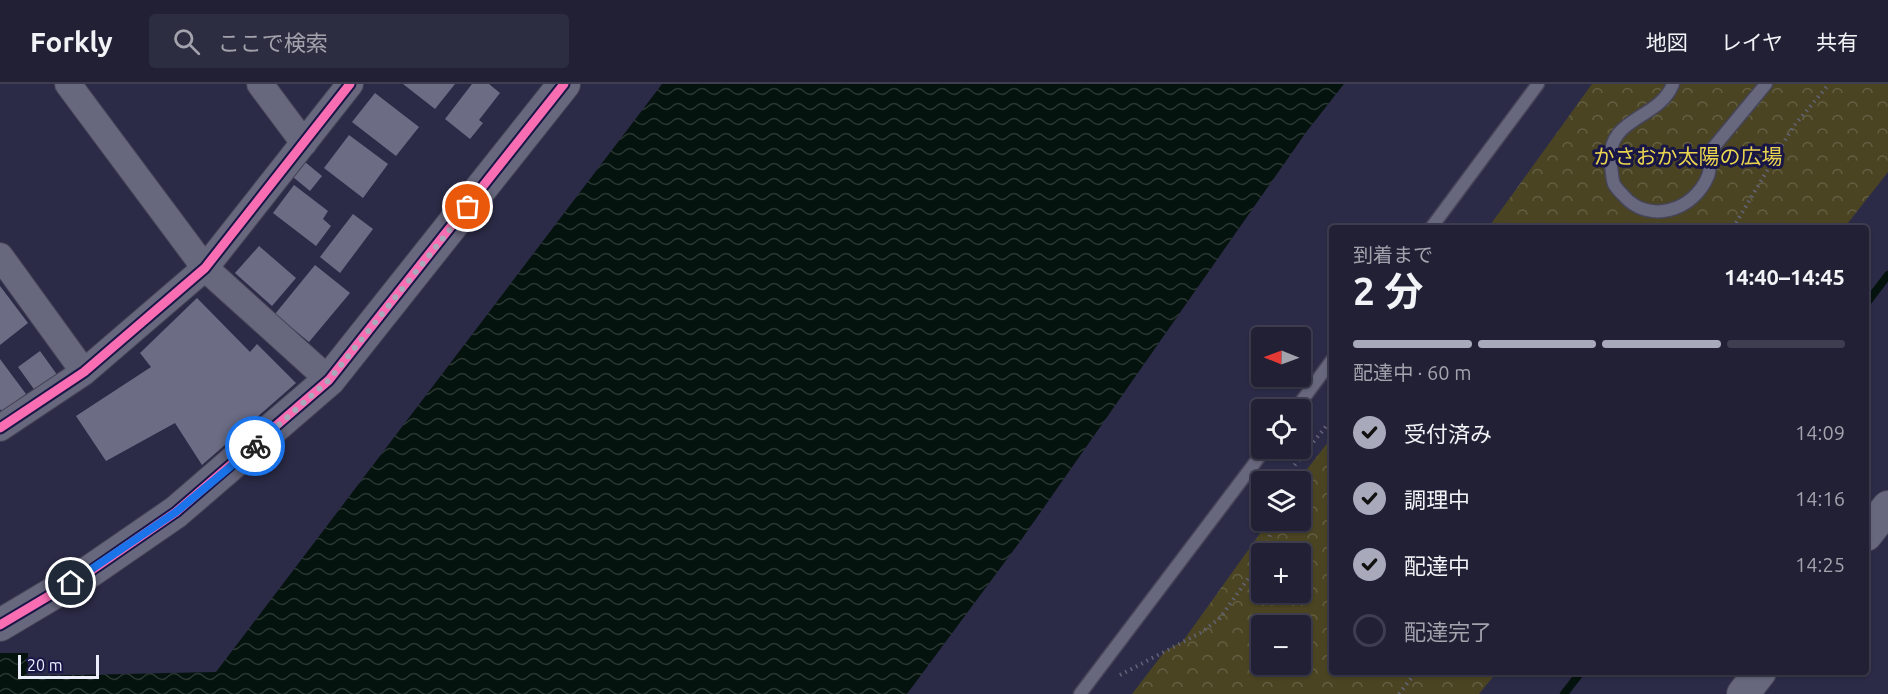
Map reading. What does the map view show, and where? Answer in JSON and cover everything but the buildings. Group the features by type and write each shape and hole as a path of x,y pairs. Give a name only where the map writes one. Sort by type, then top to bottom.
{"street":[{"path":"68,84 205,268 329,380"},
{"path":"260,84 304,143"},
{"path":"0,429 84,372 205,268 350,84"},
{"path":"0,626 89,572 176,512 329,380 564,84"},
{"path":"0,256 84,372"},
{"path":"1869,531 1888,507"},
{"path":"1743,694 1758,675"}],"lane":[{"path":"1433,225 1538,84"},
{"path":"1673,84 1668,96 1656,108 1636,117 1616,133 1610,157 1614,185 1630,204 1649,213 1669,211 1686,204 1698,194 1709,174 1708,154 1766,84"},
{"path":"1303,399 1329,364"},
{"path":"1080,694 1258,459"}],"path":[{"path":"1735,225 1793,127 1829,84"},
{"path":"1292,471 1329,423"},
{"path":"1117,677 1202,632 1220,618 1251,574"},
{"path":"1399,694 1414,675"}],"green space":[{"name":"かさおか太陽の広場","path":"1592,84 1888,84 1888,172 1846,225 1490,225"},
{"path":"1329,441 1329,675 1495,675 1479,694 1132,694 1165,651 1183,641 1251,546 1251,603 1311,603 1311,543 1253,543 1262,531 1311,531 1311,471 1306,471"}],"water":[{"path":"662,84 1344,84 1307,131 1019,543 907,694 0,694 0,653 28,653 28,676 216,672"}],"waterway":[{"path":"1869,300 1888,275"},
{"path":"1564,694 1579,675"}],"cycle path":[{"path":"0,428 84,372 205,268 350,84"},
{"path":"0,625 89,572 176,512 329,380 564,84"}],"way so far":[{"path":"255,446 329,380 468,207"}],"route":[{"path":"71,583 133,544 176,512 255,446"}]}
